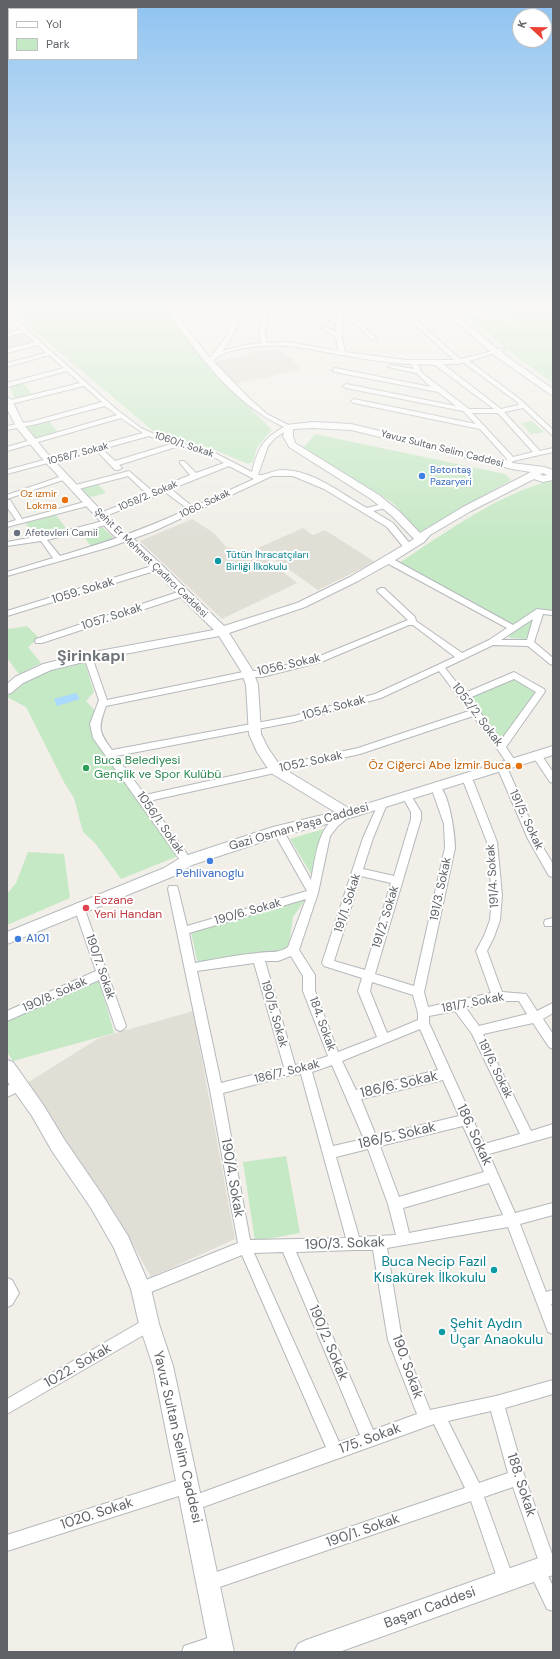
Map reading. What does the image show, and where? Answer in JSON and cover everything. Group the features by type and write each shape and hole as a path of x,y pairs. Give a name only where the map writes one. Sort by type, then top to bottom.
{"main road":[{"path":"545,386 553,393"},
{"name":"Şehit Er Mehmet Çadırcı Caddesi","path":"8,405 20,426 50,461 117,533 158,567 223,632 248,674 252,685 254,727 262,749 276,770"},
{"name":"Yavuz Sultan Selim Caddesi","path":"289,427 325,424 351,427 510,463 516,469 545,474"},
{"path":"289,427 289,442 297,450 386,505 420,540"},
{"name":"Yavuz Sultan Selim Caddesi","path":"7,690 19,680 47,667 88,657 223,632 301,605 354,579 420,540 428,538 545,474"},
{"name":"Gazi Osman Paşa Caddesi","path":"7,938 79,907 169,872 187,861 278,831 382,804 553,750"},
{"path":"276,770 348,814"},
{"name":"Yavuz Sultan Selim Caddesi","path":"7,1067 13,1089 122,1242 141,1289 149,1324 163,1366 221,1647"},
{"name":"Başarı Caddesi","path":"306,1652 546,1566"}],"street":[{"path":"8,405 76,386"},
{"name":"1060/1. Sokak","path":"88,386 122,416 149,434 209,452 257,477"},
{"path":"232,386 263,414 289,427"},
{"path":"348,386 466,410 500,412 525,406"},
{"path":"422,386 441,390"},
{"path":"436,386 466,410 483,428 510,463 538,453 553,450"},
{"path":"468,386 495,406 538,453"},
{"path":"498,386 525,406 553,434"},
{"path":"354,401 483,428"},
{"path":"7,428 20,426 107,403"},
{"path":"7,449 122,416"},
{"path":"289,427 274,436 265,444 257,477 275,473 294,474 314,481 390,526 408,547"},
{"name":"1058/7. Sokak","path":"7,472 149,434"},
{"path":"114,464 180,444"},
{"path":"98,448 125,474"},
{"name":"1058/2. Sokak","path":"182,462 195,476"},
{"name":"1058/2. Sokak","path":"7,544 43,539 104,519 152,495 195,476 230,463"},
{"path":"75,488 129,473 152,495"},
{"name":"1060. Sokak","path":"7,574 126,539 193,510 257,477"},
{"path":"7,497 66,478"},
{"path":"166,489 193,510"},
{"path":"7,502 20,522"},
{"path":"7,525 88,502"},
{"path":"366,511 386,505"},
{"path":"43,539 58,559"},
{"path":"388,560 513,628"},
{"name":"1059. Sokak","path":"7,614 158,567"},
{"path":"381,590 412,619 411,622 461,657"},
{"name":"1057. Sokak","path":"39,641 184,593"},
{"path":"530,643 540,612 553,613"},
{"name":"1054. Sokak","path":"110,754 254,727 358,703 404,685 441,668 492,642 540,612"},
{"name":"1056. Sokak","path":"101,704 248,674 262,674 318,660 404,622 411,622"},
{"path":"492,642 530,643 553,662"},
{"name":"1056/1. Sokak","path":"88,657 103,700 95,724 98,738 187,861"},
{"name":"1052/2. Sokak","path":"441,668 501,747 506,766"},
{"path":"463,697 514,675 541,691 501,747"},
{"name":"1052. Sokak","path":"143,800 360,751 474,712"},
{"path":"537,756 553,780"},
{"name":"191/5. Sokak","path":"506,766 532,839 553,873"},
{"name":"191/4. Sokak","path":"467,778 492,842 497,895 495,920 490,937 481,951 498,996"},
{"name":"191/3. Sokak","path":"418,992 450,848 451,832 448,818 436,787"},
{"name":"191/2. Sokak","path":"383,1038 364,990 416,819 416,812 407,796"},
{"name":"191/1. Sokak","path":"368,976 328,963 368,838 382,804"},
{"path":"191,968 258,957 276,958 285,956 294,950 313,893 325,836 336,821 348,814"},
{"path":"278,831 313,893"},
{"path":"358,871 397,881"},
{"name":"190/4. Sokak","path":"173,889 216,1090 244,1247 335,1451"},
{"name":"190/6. Sokak","path":"183,931 313,893"},
{"name":"190/7. Sokak","path":"79,907 120,1026"},
{"name":"184. Sokak","path":"294,950 309,975 310,991 335,1058 372,1142 395,1204 404,1240"},
{"name":"190/5. Sokak","path":"258,957 291,1070"},
{"name":"190/8. Sokak","path":"7,1016 103,973"},
{"path":"368,976 418,992"},
{"name":"186. Sokak","path":"418,992 424,1018 445,1074 548,1299 553,1327"},
{"name":"181/7. Sokak","path":"424,1018 456,1005 498,996 522,997 536,1017"},
{"name":"181/6. Sokak","path":"456,1005 476,1031 528,1137"},
{"path":"476,1031 536,1017 553,1008"},
{"path":"536,1017 553,1044"},
{"name":"186/7. Sokak","path":"216,1090 291,1070 305,1068 335,1058 383,1038 424,1018"},
{"path":"305,1068 354,1244"},
{"name":"186/6. Sokak","path":"353,1096 445,1074"},
{"name":"186/5. Sokak","path":"328,1153 467,1120"},
{"path":"481,1151 553,1130"},
{"path":"395,1204 492,1176"},
{"name":"190/3. Sokak","path":"141,1289 244,1247 379,1243 404,1240 512,1220 553,1209"},
{"name":"190. Sokak","path":"379,1243 395,1340 432,1417 476,1492 506,1580"},
{"name":"190/2. Sokak","path":"287,1246 369,1439"},
{"path":"7,1285 12,1293 7,1300"},
{"name":"1022. Sokak","path":"7,1407 149,1324"},
{"name":"175. Sokak","path":"190,1494 335,1451 432,1417 496,1403 553,1387"},
{"name":"188. Sokak","path":"496,1403 517,1478 546,1566 553,1603"},
{"name":"190/1. Sokak","path":"208,1584 517,1478"},
{"name":"1020. Sokak","path":"7,1542 190,1494"},
{"path":"190,1652 221,1647"}],"shaded area":[{"path":"192,519 214,533 226,547 248,552 257,551 297,583 222,619 140,541"},
{"path":"303,528 313,535 325,530 375,562 318,590 258,548"},
{"path":"193,1011 235,1239 151,1277 117,1216 27,1083 99,1038"}],"green space":[{"path":"10,386 26,386 33,395 15,400"},
{"path":"100,386 229,386 272,430 257,447 253,462 248,464 215,450 153,431"},
{"path":"48,420 58,432 35,438 25,426"},
{"path":"532,421 544,432 531,434 521,423"},
{"path":"315,434 505,474 511,480 422,531 418,531 392,502 303,448"},
{"path":"549,481 553,481 553,611 539,608 513,627 399,563 471,516 509,496"},
{"path":"96,482 106,493 87,498 77,488"},
{"path":"56,515 68,531 33,538 26,523"},
{"path":"102,527 116,540 92,548 81,532"},
{"path":"534,619 526,639 510,638 508,634"},
{"path":"27,626 39,638 28,647 41,663 19,674 7,658 7,627 9,629"},
{"name":"Buca Belediyesi Gençlik ve Spor Kulübü","path":"85,663 94,692 86,701 96,712 91,726 178,856 121,879 95,843 83,832 74,798 65,784 26,707 7,697 14,689 32,678 53,670"},
{"path":"514,677 538,690 500,743 465,698"},
{"path":"323,829 313,877 290,839"},
{"path":"28,852 64,854 70,898 7,925 7,894 16,883"},
{"path":"305,900 293,917 288,951 199,962 197,960 191,932"},
{"path":"99,980 114,1033 13,1061 7,1052 7,1020"},
{"path":"286,1156 300,1233 255,1241 243,1162"}],"water":[{"path":"76,693 80,699 57,706 54,699"}],"place":[{"name":"Betontaş Pazaryeri","path":"422,476"},
{"name":"Oz ızmir Lokma","path":"65,500"},
{"name":"Afetevleri Camii","path":"17,533"},
{"name":"Tütün İhracatçıları Birliği İlkokulu","path":"218,561"},
{"name":"Öz Ciğerci Abe İzmir Buca","path":"519,766"},
{"name":"Buca Belediyesi Gençlik ve Spor Kulübü","path":"86,768"},
{"name":"Pehlivanoglu","path":"210,861"},
{"name":"Eczane Yeni Handan","path":"86,908"},
{"name":"A101","path":"18,939"},
{"name":"Buca Necip Fazıl Kısakürek İlkokulu","path":"494,1270"},
{"name":"Şehit Aydın Uçar Anaokulu","path":"442,1332"}],"district":[{"name":"Şirinkapı","path":"91,657"}]}
